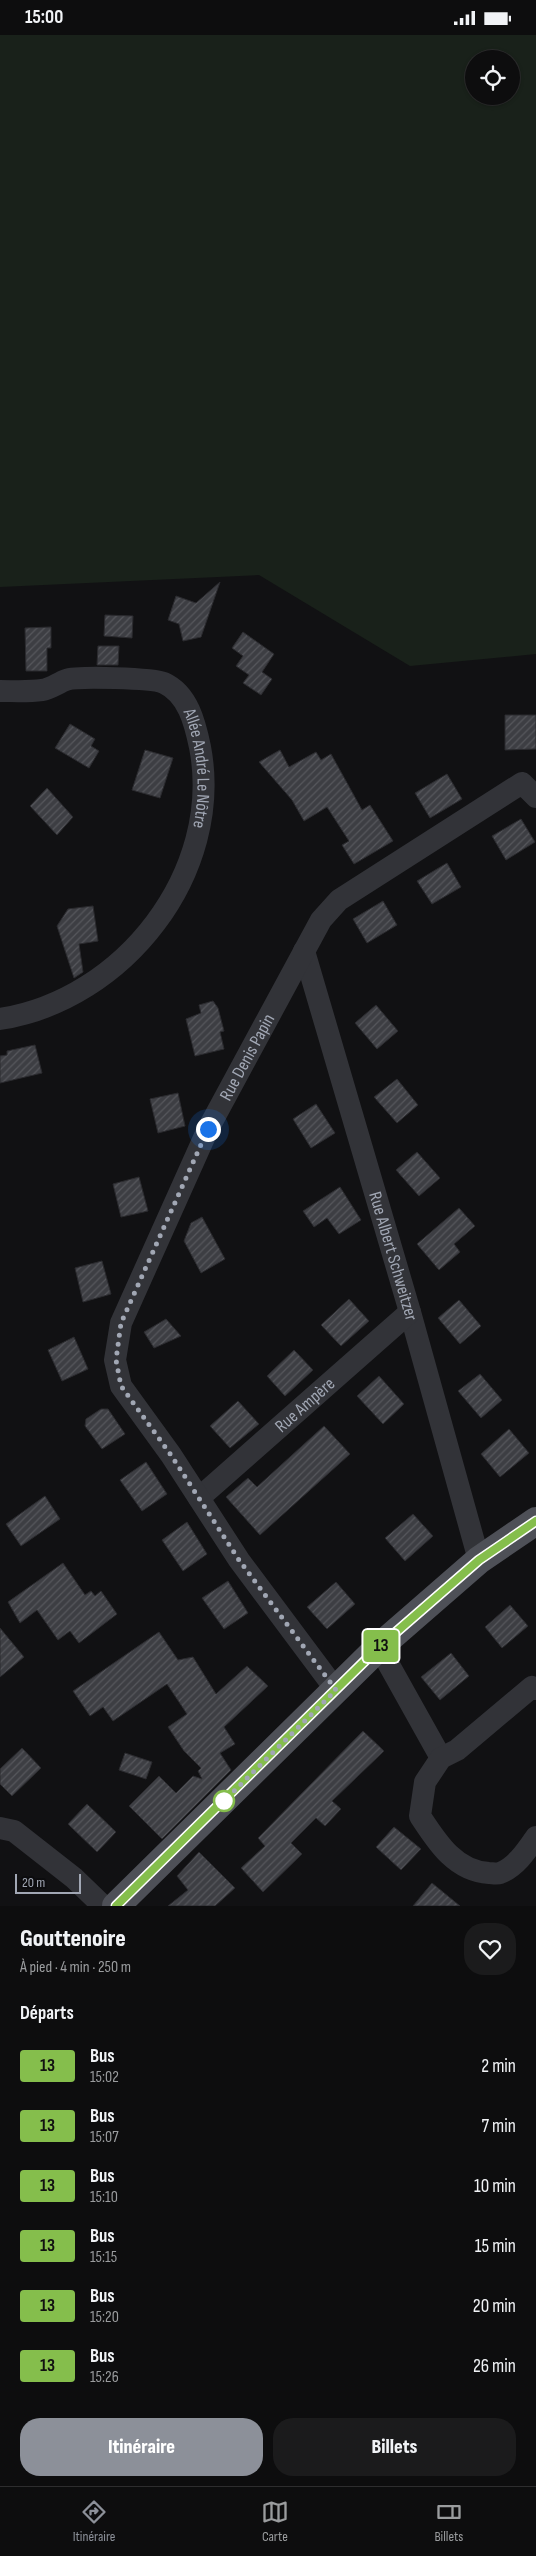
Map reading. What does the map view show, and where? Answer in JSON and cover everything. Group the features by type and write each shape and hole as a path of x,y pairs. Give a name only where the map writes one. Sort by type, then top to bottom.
{"main road":[{"path":"116,1906 379,1647 479,1560 536,1521"}],"street":[{"name":"Allée André Le Nôtre","path":"0,691 43,690 68,679 148,680 164,683 182,699 195,722 203,762 202,805 194,848 172,901 146,937 111,970 77,992 46,1007 0,1019"},
{"name":"Rue Denis Papin","path":"336,1690 239,1560 200,1498 121,1386 116,1360 121,1323 208,1129 321,920 339,900 529,790"},
{"name":"Rue Albert Schweitzer","path":"304,951 410,1312 479,1560"},
{"name":"Rue Ampère","path":"200,1498 410,1312"},
{"path":"379,1647 441,1758"},
{"path":"536,1689 532,1687 457,1749 441,1758 425,1782 420,1816 436,1841 458,1863 475,1872 500,1873 521,1858 536,1837"},
{"path":"0,1829 14,1831 74,1877 102,1906"}],"shaded area":[{"path":"0,35 536,35 536,654 410,666 259,575 0,587"}],"building":[{"path":"220,582 201,637 183,641 179,624 168,620 176,596 196,603"},
{"path":"105,615 133,616 132,638 104,636"},
{"path":"51,627 51,648 47,648 47,671 26,671 25,628"},
{"path":"243,632 274,654 262,672 272,679 261,695 243,683 249,675 236,666 243,656 232,648"},
{"path":"98,646 119,646 118,665 97,665"},
{"path":"505,715 536,715 536,749 505,750"},
{"path":"70,724 95,739 91,746 99,751 89,768 55,748"},
{"path":"145,750 173,758 160,798 132,790"},
{"path":"280,750 289,767 316,752 321,760 331,754 362,810 370,805 393,841 354,864 342,845 349,841 327,807 304,821 292,800 259,762"},
{"path":"447,774 462,799 430,818 415,793"},
{"path":"47,788 73,817 57,835 30,806"},
{"path":"521,819 535,842 506,860 492,836"},
{"path":"447,863 461,887 432,904 417,881"},
{"path":"383,901 397,925 367,943 353,919"},
{"path":"93,906 98,941 79,944 83,972 74,978 57,926 68,909"},
{"path":"213,1001 218,1008 224,1031 220,1032 224,1049 195,1056 186,1019 201,1013 199,1005"},
{"path":"376,1005 398,1031 377,1049 355,1023"},
{"path":"35,1045 42,1073 0,1083 0,1056 7,1055 7,1051"},
{"path":"397,1079 418,1105 397,1123 374,1097"},
{"path":"178,1093 185,1126 158,1133 150,1099"},
{"path":"316,1104 335,1133 311,1148 293,1119"},
{"path":"417,1152 440,1178 419,1196 396,1170"},
{"path":"139,1177 148,1211 121,1217 113,1184"},
{"path":"340,1187 361,1220 339,1234 327,1218 314,1227 303,1211"},
{"path":"459,1208 475,1226 454,1244 460,1252 439,1270 417,1244"},
{"path":"202,1217 225,1259 201,1273 184,1241 191,1223"},
{"path":"102,1261 111,1294 83,1302 75,1268"},
{"path":"349,1299 369,1321 341,1346 321,1325"},
{"path":"459,1300 481,1326 460,1344 438,1318"},
{"path":"166,1319 181,1336 154,1348 144,1332"},
{"path":"74,1337 88,1369 62,1381 48,1350"},
{"path":"294,1350 313,1370 285,1396 267,1376"},
{"path":"480,1374 502,1400 481,1418 458,1391"},
{"path":"379,1376 404,1404 383,1424 357,1396"},
{"path":"238,1401 259,1424 230,1448 210,1426"},
{"path":"101,1409 108,1409 125,1434 102,1449 85,1426 86,1419"},
{"path":"324,1426 350,1454 260,1535 226,1497 248,1478 257,1487"},
{"path":"509,1429 529,1453 500,1477 481,1454"},
{"path":"146,1462 167,1494 142,1511 120,1480"},
{"path":"45,1496 60,1519 21,1546 6,1524"},
{"path":"413,1514 433,1536 405,1561 385,1538"},
{"path":"187,1522 207,1554 183,1571 162,1540"},
{"path":"63,1563 85,1595 91,1591 95,1596 101,1591 117,1614 79,1643 70,1631 58,1640 37,1610 20,1623 8,1602"},
{"path":"228,1581 248,1613 224,1629 202,1598"},
{"path":"336,1582 355,1604 327,1629 307,1607"},
{"path":"510,1605 528,1626 502,1648 485,1627"},
{"path":"0,1628 24,1657 0,1677"},
{"path":"159,1632 178,1660 193,1657 216,1694 247,1666 268,1686 224,1727 235,1744 220,1753 231,1770 162,1839 129,1806 159,1776 176,1793 193,1776 202,1779 198,1771 201,1768 184,1751 168,1727 187,1714 167,1684 113,1721 103,1707 90,1716 73,1691"},
{"path":"451,1653 469,1676 440,1700 421,1677"},
{"path":"363,1731 384,1751 332,1801 341,1809 325,1826 316,1818 291,1843 302,1854 263,1892 241,1868 265,1846 258,1838"},
{"path":"22,1748 41,1768 12,1796 0,1784 0,1769"},
{"path":"125,1753 152,1762 146,1779 119,1770"},
{"path":"87,1804 116,1832 97,1852 68,1824"},
{"path":"394,1827 421,1849 401,1870 376,1847"},
{"path":"199,1852 235,1888 215,1906 168,1906 188,1890 177,1876"},
{"path":"432,1883 460,1906 413,1906"}],"bus line":[{"name":"13","path":"116,1906 379,1647 479,1560 536,1521"}],"route":[{"path":"208,1129 121,1323 116,1360 121,1386 171,1455 239,1560 336,1690 218,1807 224,1801"}]}
